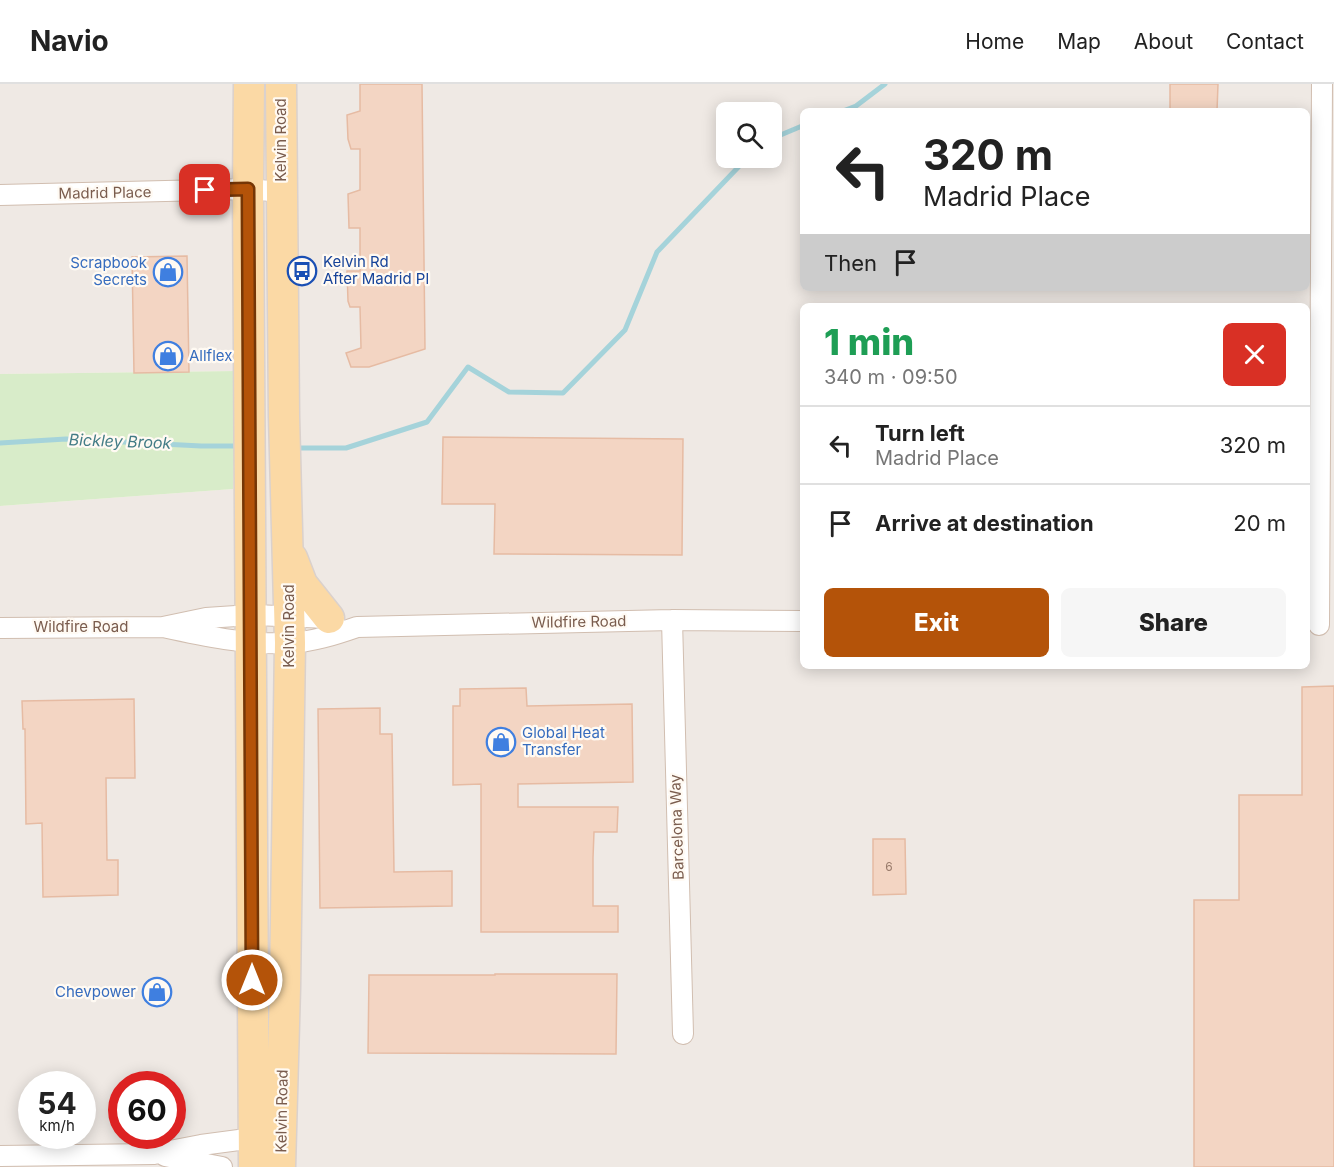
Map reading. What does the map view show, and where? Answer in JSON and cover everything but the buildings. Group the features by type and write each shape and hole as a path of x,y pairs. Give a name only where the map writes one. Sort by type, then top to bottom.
{"main road":[{"name":"Kelvin Road","path":"249,84 251,629 267,1153"},
{"name":"Kelvin Road","path":"267,1153 285,988 289,630 284,416 281,84"},
{"path":"288,547 302,584 343,623"}],"street":[{"path":"1320,625 1322,84"},
{"name":"Madrid Place","path":"0,195 248,189 281,192"},
{"name":"Wildfire Road","path":"0,628 163,627 207,618 251,629 289,630 324,638 343,623"},
{"name":"Barcelona Way","path":"672,620 682,1034"},
{"name":"Wildfire Road","path":"163,627 208,636 251,629 289,630 343,623 800,621"},
{"path":"0,1156 154,1154 201,1145 267,1153"},
{"path":"154,1154 222,1167"}],"shaded area":[{"path":"0,84 1334,84 1334,1167 0,1167 0,506 233,489 236,371 0,374"}],"green space":[{"path":"237,371 233,489 0,506 0,374"}],"waterway":[{"name":"Bickley Brook","path":"851,108 885,84"},
{"name":"Bickley Brook","path":"782,134 800,127"},
{"name":"Bickley Brook","path":"294,448 346,448 427,422 468,367 509,392 563,393 625,330 657,252 737,168"},
{"name":"Bickley Brook","path":"0,443 66,439 240,446"}],"place":[{"name":"Kelvin Rd After Madrid Pl","path":"302,271"},
{"name":"Scrapbook Secrets","path":"168,272"},
{"name":"Allflex","path":"168,356"},
{"name":"Global Heat Transfer","path":"501,742"},
{"name":"Chevpower","path":"157,992"}],"route":[{"path":"205,190 248,189 252,980"}]}
